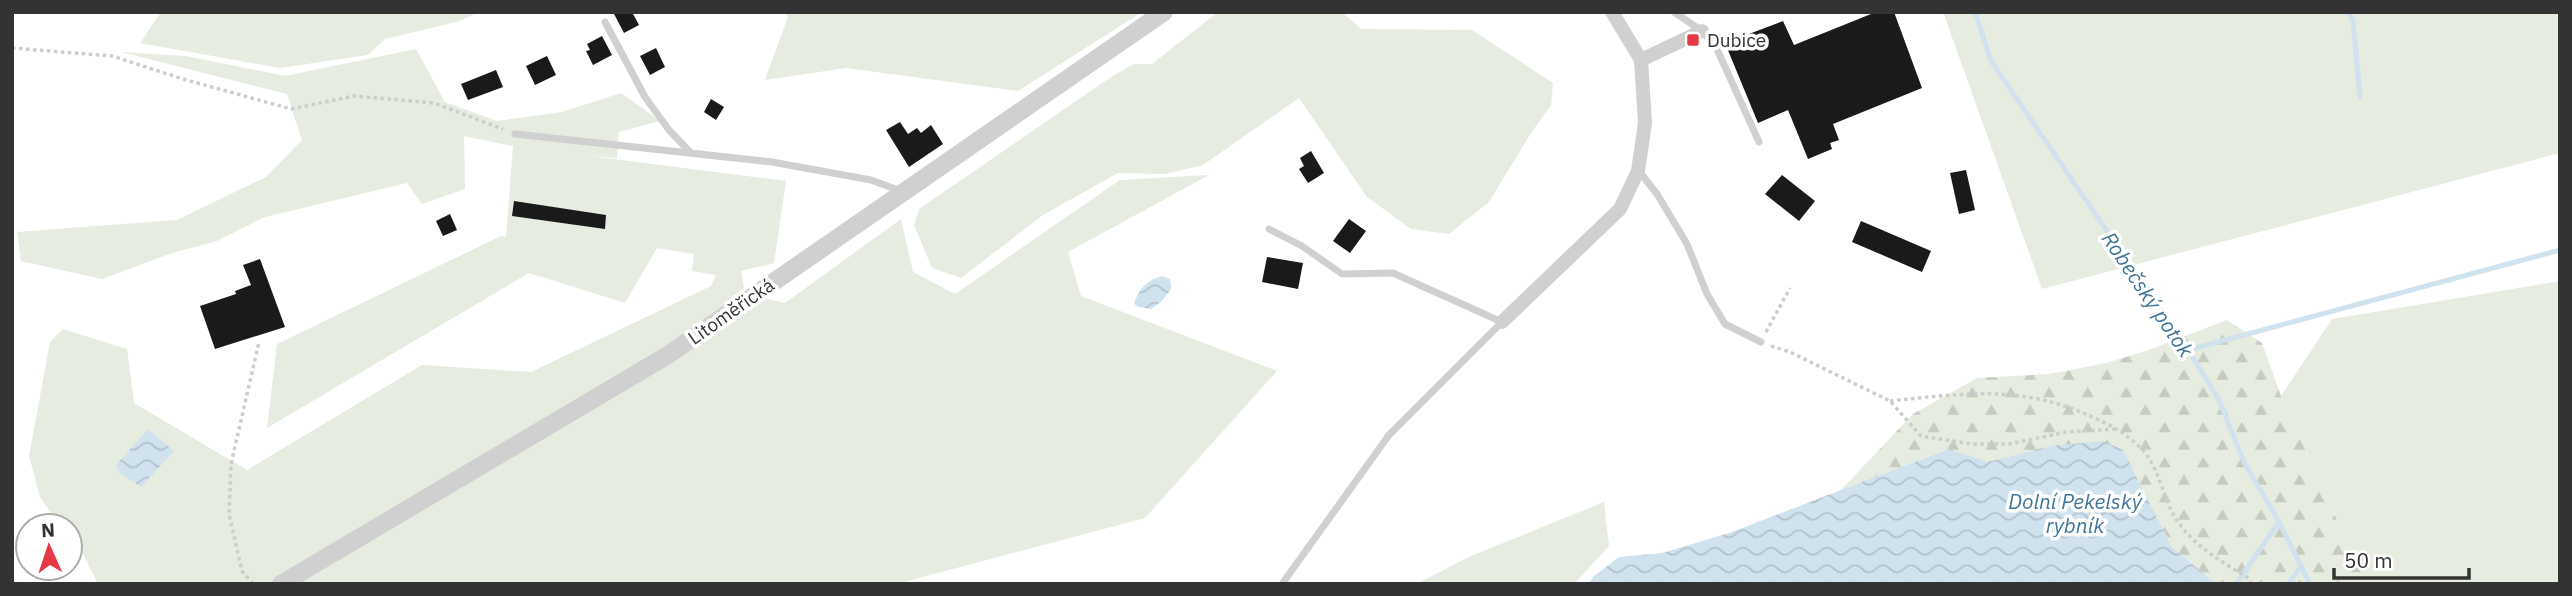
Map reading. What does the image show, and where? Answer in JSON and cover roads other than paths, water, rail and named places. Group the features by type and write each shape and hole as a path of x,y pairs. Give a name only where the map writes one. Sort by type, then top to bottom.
{"street":[{"name":"Litoměřická","path":"281,584 668,355 1164,12"},
{"path":"1502,322 1620,209 1638,171 1645,123 1641,60 1612,12"},
{"path":"1641,60 1702,31"}],"lane":[{"path":"1674,12 1702,31 1716,47 1759,142"},
{"path":"605,22 645,97 669,130 691,153"},
{"path":"515,134 772,162 859,178 905,192"},
{"path":"1638,171 1657,194 1687,244 1707,295 1725,324 1761,342"},
{"path":"1269,229 1302,246 1342,274 1393,273 1502,322 1389,435 1282,584"}],"water":[{"path":"1162,276 1170,279 1171,289 1161,302 1151,309 1134,304 1144,286"},
{"path":"148,429 174,451 141,487 119,472 116,465"},
{"name":"Dolní Pekelský rybník","path":"2103,441 2123,450 2172,547 2216,584 1589,584 1593,577 1619,557 1662,553 1729,533 1948,449 1988,462 2050,446"}],"waterway":[{"name":"Robečský potok","path":"1975,12 1991,61 2188,350 2219,400 2244,462 2279,522 2310,584"},
{"path":"2348,12 2353,20 2360,97"},
{"path":"2188,350 2560,250"},
{"path":"2236,584 2279,522"},
{"path":"2288,584 2301,566"}],"place":[{"name":"Dubice","path":"1693,40"}]}
